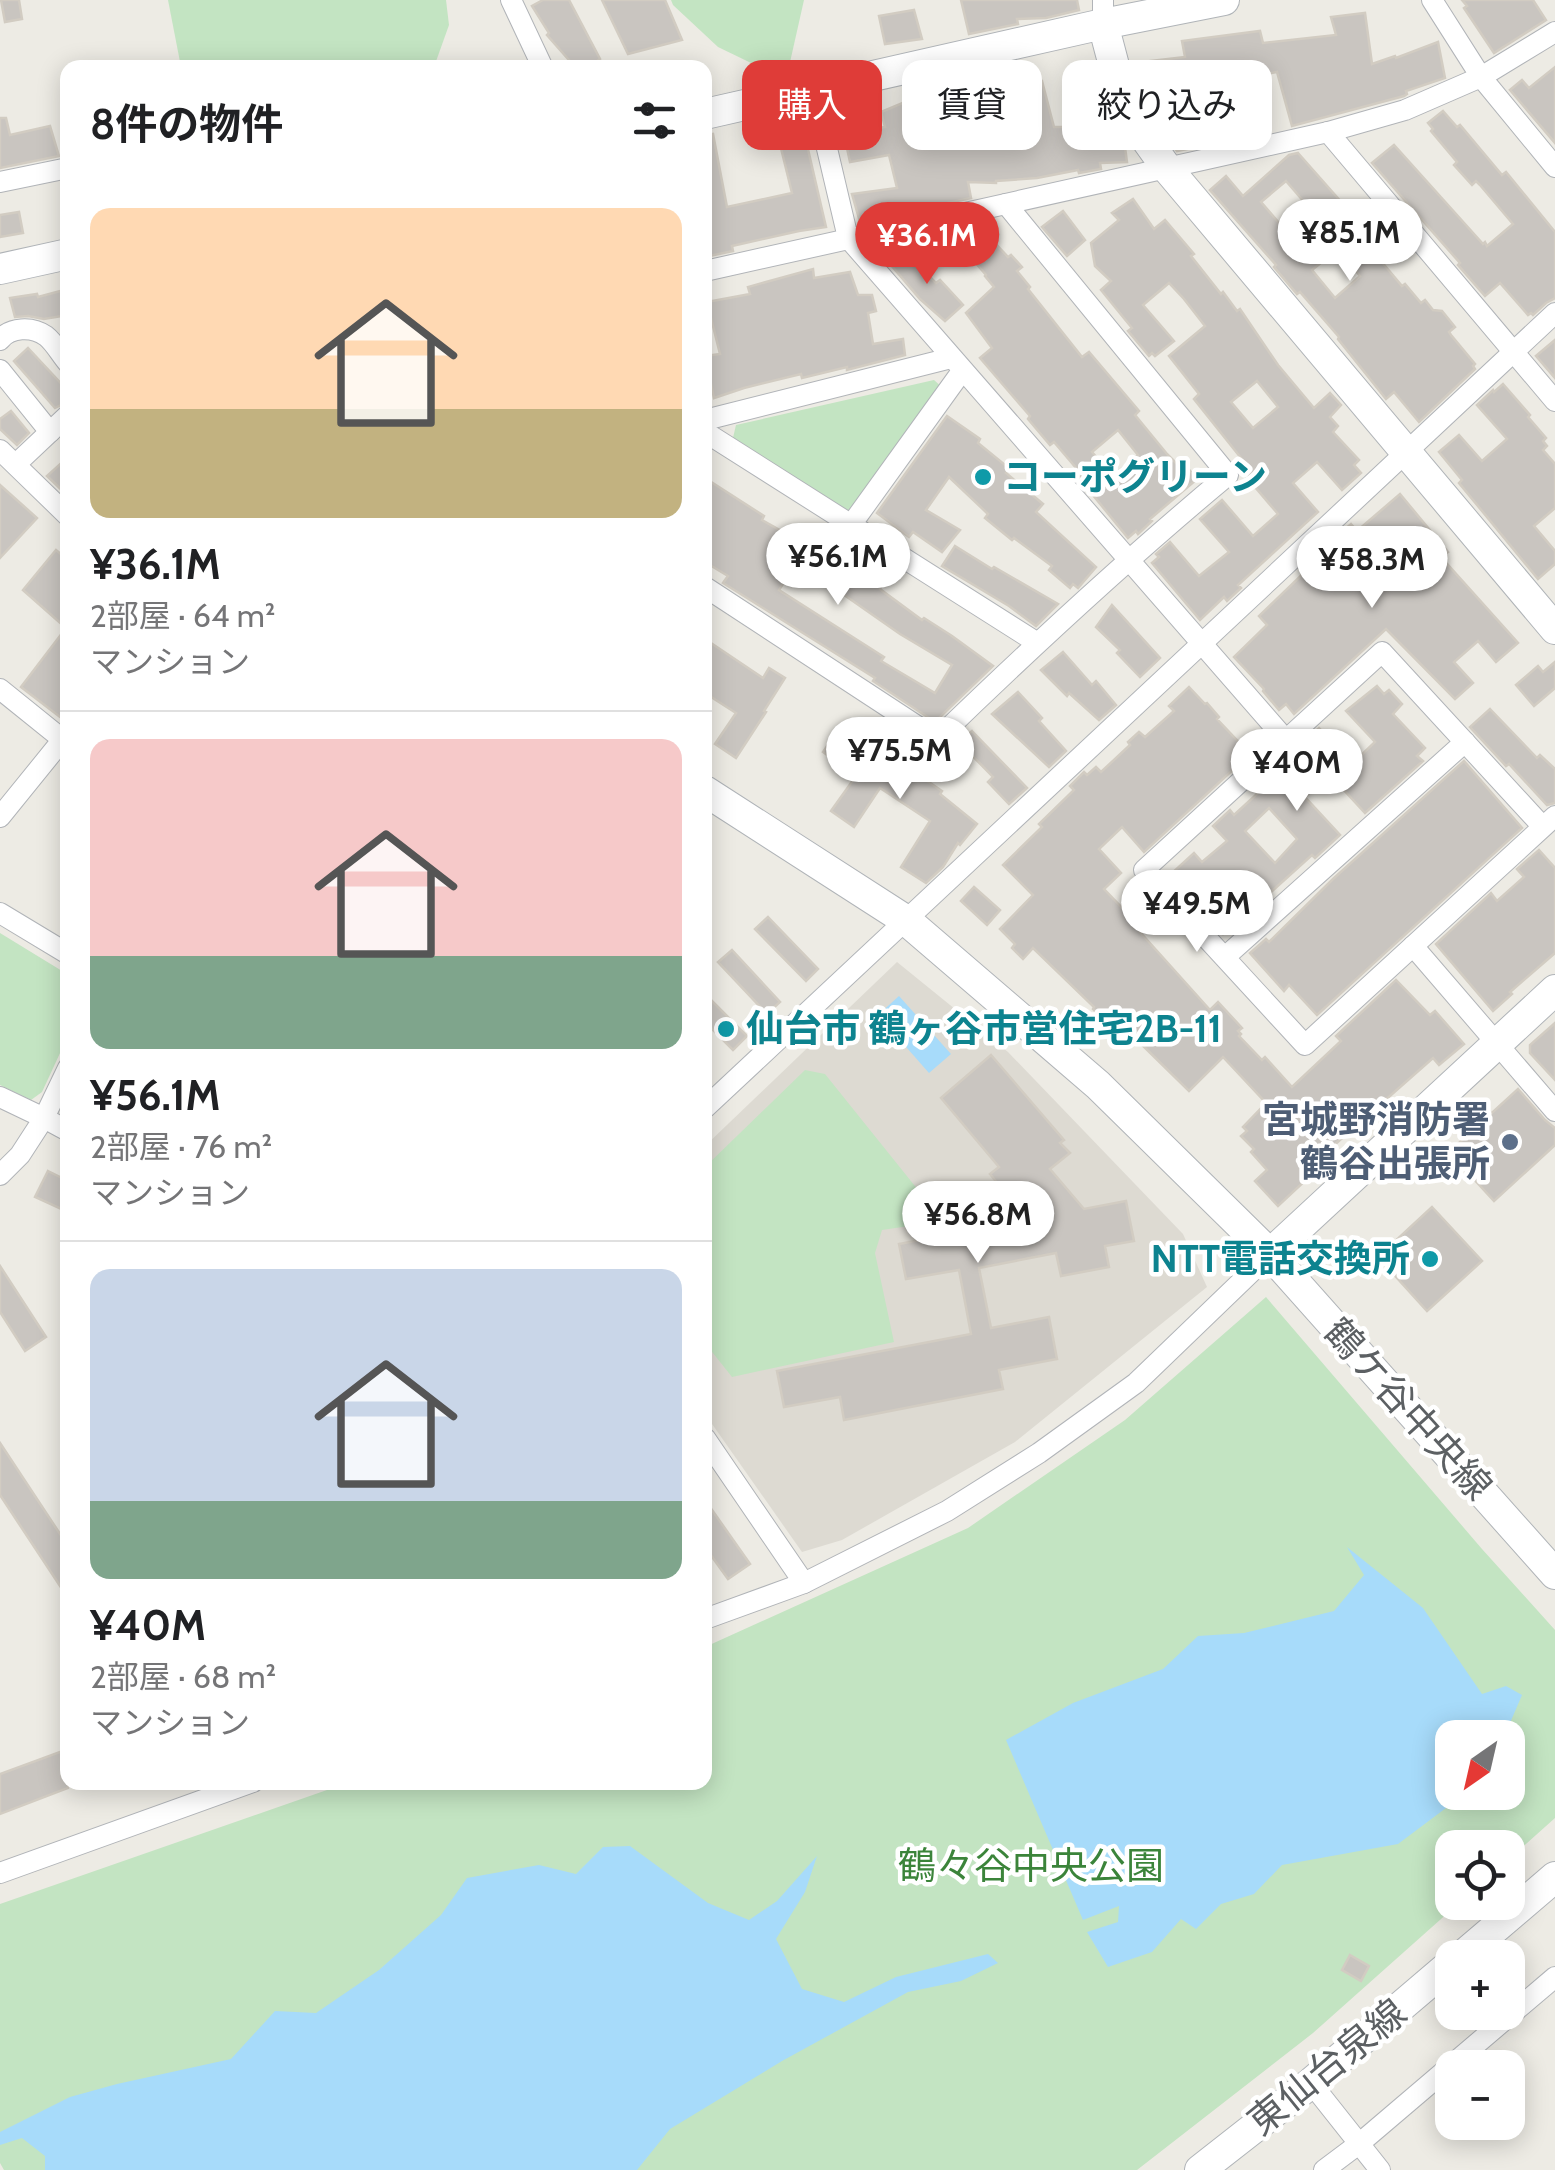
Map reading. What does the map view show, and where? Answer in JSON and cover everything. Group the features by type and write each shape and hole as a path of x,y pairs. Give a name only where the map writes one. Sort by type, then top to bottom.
{"street":[{"path":"511,0 539,60"},
{"path":"882,71 1103,12 1224,0"},
{"path":"1432,0 1481,78 1555,167"},
{"path":"1103,12 1117,77 1136,125 1166,167 1555,629"},
{"path":"712,268 1328,132 1404,110 1481,78 1555,32"},
{"path":"712,112 742,106"},
{"path":"1328,132 1555,401"},
{"path":"827,150 848,238 1286,740"},
{"path":"0,182 60,170"},
{"path":"712,593 937,739 1128,558 1228,474 1006,204"},
{"path":"0,269 60,256"},
{"path":"712,1102 1555,314"},
{"path":"0,340 4,334 24,328 46,336 60,353"},
{"path":"712,418 956,364"},
{"path":"852,525 956,364"},
{"path":"0,370 50,432"},
{"path":"60,422 8,457 60,508"},
{"path":"712,436 1036,642"},
{"path":"1382,652 1465,742 1549,822 1305,1044 1144,870 1286,740 1382,652"},
{"path":"0,689 60,732"},
{"path":"0,818 60,742"},
{"path":"1225,958 1465,742"},
{"name":"鶴ケ谷中央線","path":"712,796 907,921 1098,1085 1270,1254 1555,1574"},
{"path":"0,913 60,949"},
{"path":"1413,946 1555,1111"},
{"path":"712,1616 804,1583 948,1510 1039,1453 1136,1384 1555,990"},
{"path":"0,1175 20,1155 60,1085"},
{"path":"0,1097 60,1127"},
{"path":"712,1448 804,1583"},
{"path":"0,1874 231,1790"},
{"path":"1481,1940 1555,1877"},
{"path":"1324,2170 1555,1976"},
{"name":"東仙台泉線","path":"1200,2170 1435,1978"},
{"path":"1311,2082 1380,2170"}],"shaded area":[{"path":"897,962 1008,1052 1183,1234 1207,1287 1015,1442 842,1540 802,1552 712,1424 712,1139"}],"green space":[{"path":"168,0 446,0 449,25 436,60 180,60"},
{"path":"671,0 804,0 790,60 745,60 718,47"},
{"path":"934,380 944,389 851,516 732,442 736,425"},
{"path":"0,933 60,970 60,1053 42,1092 31,1100 0,1085"},
{"path":"805,1070 825,1074 943,1221 882,1230 875,1253 894,1342 732,1377 712,1352 712,1160"},
{"name":"鶴々谷中央公園","path":"1266,1297 1555,1630 1555,1818 1525,1845 1525,1830 1435,1830 1435,1920 1440,1920 1313,2033 1137,2170 4,2170 0,2163 0,1904 327,1790 712,1790 712,1644 968,1528 1125,1420"}],"water":[{"path":"899,996 951,1054 929,1073 878,1015"},
{"path":"1347,1547 1423,1608 1482,1694 1506,1686 1522,1695 1511,1720 1435,1720 1435,1810 1443,1810 1398,1844 1282,1865 1254,1894 1221,1904 1196,1929 1181,1919 1152,1952 1108,1967 1087,1932 1118,1922 1119,1906 1083,1920 1006,1740 1073,1703 1163,1669 1198,1636 1244,1633 1334,1611 1364,1575"},
{"path":"630,1846 708,1903 749,1920 777,1901 817,1856 805,1892 776,1939 802,1989 844,2002 896,1977 988,1954 998,1963 961,1981 908,1992 782,2061 670,2129 637,2170 45,2170 45,2156 22,2138 0,2145 0,2132 70,2097 231,2059 275,2011 316,2013 379,1970 441,1915 467,1878 539,1865 576,1874 603,1847"}],"building":[{"path":"1,0 19,0 22,19 5,22"},
{"path":"543,0 569,0 600,59 569,60 547,35 532,6"},
{"path":"602,0 665,0 682,40 628,54"},
{"path":"961,0 1077,0 1079,10 1046,18 1017,19 1018,24 969,34"},
{"path":"1462,0 1533,0 1546,20 1494,53"},
{"path":"914,10 922,39 885,44 879,16"},
{"path":"1365,13 1372,64 1438,42 1445,78 1406,91 1404,96 1292,126 1277,72 1272,73 1272,60 1159,60 1185,57 1182,41 1260,31 1263,43 1336,35 1331,17"},
{"path":"1555,67 1555,143 1510,90 1522,80 1529,88"},
{"path":"1042,81 1054,127 1062,127 1062,150 1125,150 1127,162 1100,163 1101,169 1079,173 1078,170 996,183 968,182 971,198 860,222 852,194 897,188 889,155 850,162 847,150 882,150 885,127 882,112 902,103 902,150 1042,150"},
{"path":"1443,111 1457,127 1460,125 1502,175 1506,172 1555,232 1555,298 1533,315 1528,315 1500,283 1485,296 1372,163 1394,145 1487,246 1513,224 1476,181 1472,185 1454,165 1457,162 1431,131 1428,123"},
{"path":"0,118 6,118 10,135 50,126 59,156 0,168"},
{"path":"712,134 727,207 792,193 781,150 808,150 826,227 732,246 733,251 712,256"},
{"path":"1298,153 1388,255 1381,261 1402,286 1405,284 1421,303 1425,300 1433,310 1442,311 1455,327 1449,332 1475,364 1475,369 1419,422 1394,392 1386,399 1339,337 1300,292 1297,294 1210,190 1226,176 1243,196 1289,155","holes":["1286,181 1311,210 1286,231 1261,202","1338,249 1360,276 1335,298 1312,270"]},
{"path":"1133,199 1154,229 1165,220 1221,294 1237,311 1240,309 1278,365 1314,408 1330,393 1341,405 1330,417 1338,426 1333,432 1359,460 1354,465 1361,473 1342,490 1317,462 1293,483 1318,512 1238,585 1241,588 1227,601 1224,597 1200,620 1152,563 1159,557 1156,554 1170,542 1199,576 1229,552 1200,519 1222,500 1253,536 1278,514 1243,473 1249,468 1194,399 1199,394 1169,356 1205,326 1184,299 1169,283 1143,305 1174,341 1155,356 1149,356 1101,290 1111,281 1095,266 1091,243 1119,220 1112,213","holes":["1257,381 1278,407 1253,428 1231,402"]},
{"path":"1063,211 1085,240 1067,256 1042,227"},
{"path":"19,212 23,233 0,237 0,215"},
{"path":"979,226 1008,257 1011,255 1022,267 1017,271 1028,289 1082,357 1089,352 1139,411 1135,415 1167,454 1176,463 1180,459 1197,479 1138,534 1136,531 1128,538 1079,478 1082,475 1054,442 1050,445 980,358 992,348 966,313 994,287 956,240","holes":["1118,430 1138,455 1113,476 1092,452"]},
{"path":"905,251 963,305 945,321 891,265"},
{"path":"813,269 814,278 850,272 858,295 872,295 876,311 868,313 873,344 903,339 905,355 847,370 802,378 801,374 714,398 712,355 720,354 712,322 712,301 750,294 748,287"},
{"path":"60,291 60,316 15,317 10,298 37,294 38,297"},
{"path":"1555,340 1555,378 1536,356"},
{"path":"28,348 60,382 60,406 55,408 14,361"},
{"path":"1503,384 1546,438 1543,450 1555,464 1555,508 1534,526 1555,551 1555,564 1538,579 1459,483 1462,480 1439,452 1459,435 1482,461 1507,439 1477,405"},
{"path":"11,411 29,433 17,445 0,429 0,419"},
{"path":"947,416 980,439 978,443 1010,469 1006,473 1043,504 1036,512 1096,567 1078,588 1073,584 1070,588 1049,570 1052,566 985,518 988,514 949,477 926,510 960,530 942,552 913,532 909,537 877,513"},
{"path":"60,464 60,488 47,476"},
{"path":"712,483 764,516 762,520 881,587 922,620 993,666 935,722 873,681 875,678 723,583 728,576 712,566","holes":["797,562 952,665 935,693 881,661 884,657 779,590"]},
{"path":"0,485 37,518 0,558"},
{"path":"1400,494 1448,552 1441,557 1518,643 1496,662 1478,641 1454,662 1473,683 1455,699 1386,629 1294,714 1286,704 1279,710 1234,657 1267,625 1259,616 1338,540 1336,537 1351,524 1357,531"},
{"path":"955,546 1058,604 1036,626 942,566"},
{"path":"56,550 60,553 60,623 23,590"},
{"path":"1112,605 1160,658 1140,677 1096,627"},
{"path":"60,636 60,717 21,687"},
{"path":"712,644 763,678 769,668 785,678 736,758 715,744 736,713 712,698"},
{"path":"1063,652 1116,705 1099,720 1041,670"},
{"path":"1555,662 1555,688 1534,706 1516,685 1538,666 1543,672"},
{"path":"1377,686 1384,694 1389,690 1402,704 1393,714 1425,748 1417,756 1423,761 1365,813 1329,774 1305,797 1340,835 1268,892 1244,914 1247,918 1231,933 1228,929 1223,934 1171,874 1194,853 1202,862 1227,841 1213,826 1230,810 1234,815 1258,793 1253,789 1271,772 1277,778 1304,757 1297,749 1319,728 1352,764 1375,742 1346,711","holes":["1269,808 1297,839 1275,863 1245,831"]},
{"path":"1189,687 1250,754 1144,852 1122,827 1099,849 1121,873 1104,889 1210,1010 1218,1002 1242,1028 1239,1036 1292,1087 1341,1041 1336,1036 1396,980 1430,1015 1435,1011 1464,1044 1439,1065 1433,1058 1332,1147 1336,1152 1278,1206 1255,1181 1267,1170 1241,1136 1247,1131 1243,1127 1266,1103 1223,1057 1189,1091 1132,1035 1127,1032 1121,1038 1033,948 1023,959 1000,929 1033,895 1003,865 1042,827 1039,824 1074,790 1070,786 1084,772 1087,775 1096,767 1101,772 1139,732 1145,737 1174,711 1169,706"},
{"path":"1018,692 1066,751 1049,767 992,714"},
{"path":"1490,709 1537,758 1540,755 1555,769 1555,803 1547,805 1470,727"},
{"path":"839,729 873,753 878,747 942,791 940,794 977,824 926,883 901,867 930,821 880,788 854,827 831,811 856,776 823,752"},
{"path":"972,731 1027,788 1009,804 988,782 993,777 959,742"},
{"path":"1464,761 1522,828 1317,1015 1289,985 1284,991 1250,953 1266,939 1269,942"},
{"path":"1539,850 1555,868 1555,953 1493,1011 1436,944 1491,893 1497,901 1524,877 1517,869"},
{"path":"974,887 1000,910 987,925 961,901"},
{"path":"768,917 818,969 806,981 755,929"},
{"path":"732,950 780,1002 767,1014 718,962"},
{"name":"仙台市 鶴ヶ谷市営住宅2B-11","path":"712,1001 747,1036 733,1050 712,1029"},
{"path":"1555,1023 1555,1080 1530,1053 1530,1045"},
{"path":"991,1055 1064,1140 1060,1143 1070,1153 1050,1169 1084,1209 1126,1201 1134,1241 1105,1246 1109,1267 1061,1276 1056,1253 979,1268 991,1328 1049,1317 1057,1359 999,1370 1003,1389 844,1420 840,1397 784,1407 777,1371 971,1334 959,1270 906,1279 899,1244 1027,1220 990,1174 999,1167 941,1098"},
{"path":"1518,1089 1555,1128 1555,1145 1494,1201 1449,1152"},
{"path":"48,1171 60,1177 60,1208 35,1197"},
{"name":"NTT電話交換所","path":"1432,1207 1482,1261 1427,1311 1378,1257"},
{"path":"0,1266 46,1337 25,1351 0,1312"},
{"path":"0,1443 60,1534 60,1586 0,1495"},
{"path":"712,1510 750,1564 728,1579 712,1557"},
{"path":"60,1752 63,1790 0,1814 0,1774"},
{"path":"1350,1955 1369,1966 1361,1981 1342,1970"}],"place":[{"name":"コーポグリーン","path":"983,477"},
{"name":"仙台市 鶴ヶ谷市営住宅2B-11","path":"726,1029"},
{"name":"宮城野消防署 鶴谷出張所","path":"1510,1142"},
{"name":"NTT電話交換所","path":"1430,1259"}]}
